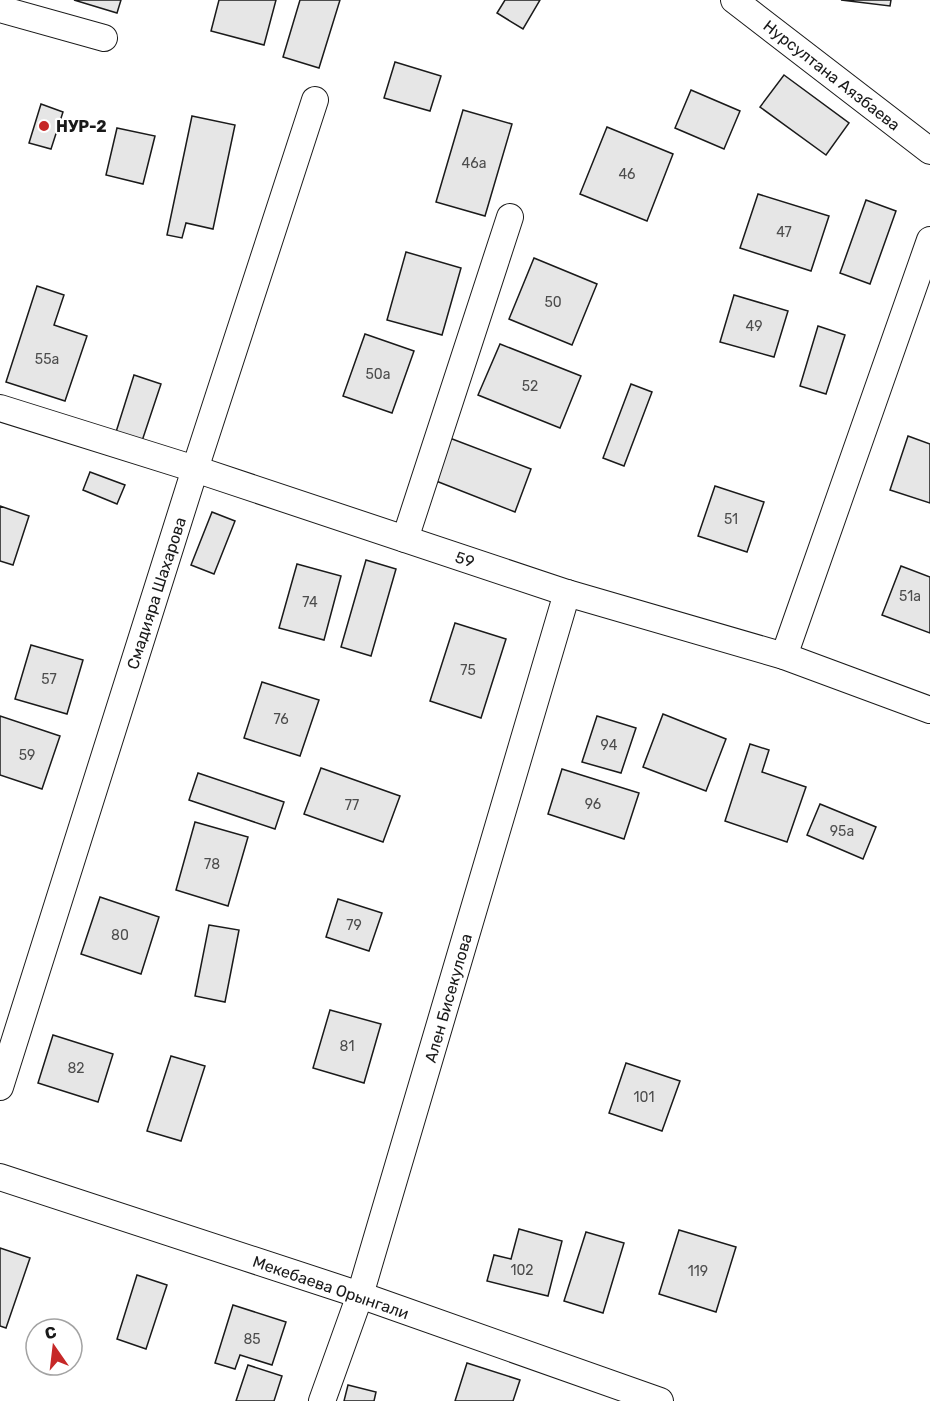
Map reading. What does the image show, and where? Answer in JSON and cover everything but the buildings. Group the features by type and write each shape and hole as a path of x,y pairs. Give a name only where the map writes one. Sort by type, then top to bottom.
{"street":[{"name":"Нурсултана Аязбаева","path":"734,0 930,151"},
{"path":"0,9 104,38"},
{"name":"Смадияра Шахарова","path":"0,1087 195,469 315,100"},
{"path":"405,539 510,217"},
{"path":"784,656 930,240"},
{"name":"59","path":"0,408 195,469 567,593 784,656 930,710"},
{"name":"Ален Бисекулова","path":"322,1401 360,1295 567,593"},
{"name":"Мекебаева Орынгали","path":"0,1177 360,1295 660,1401"}],"place":[{"name":"НУР-2","path":"44,126"}]}
